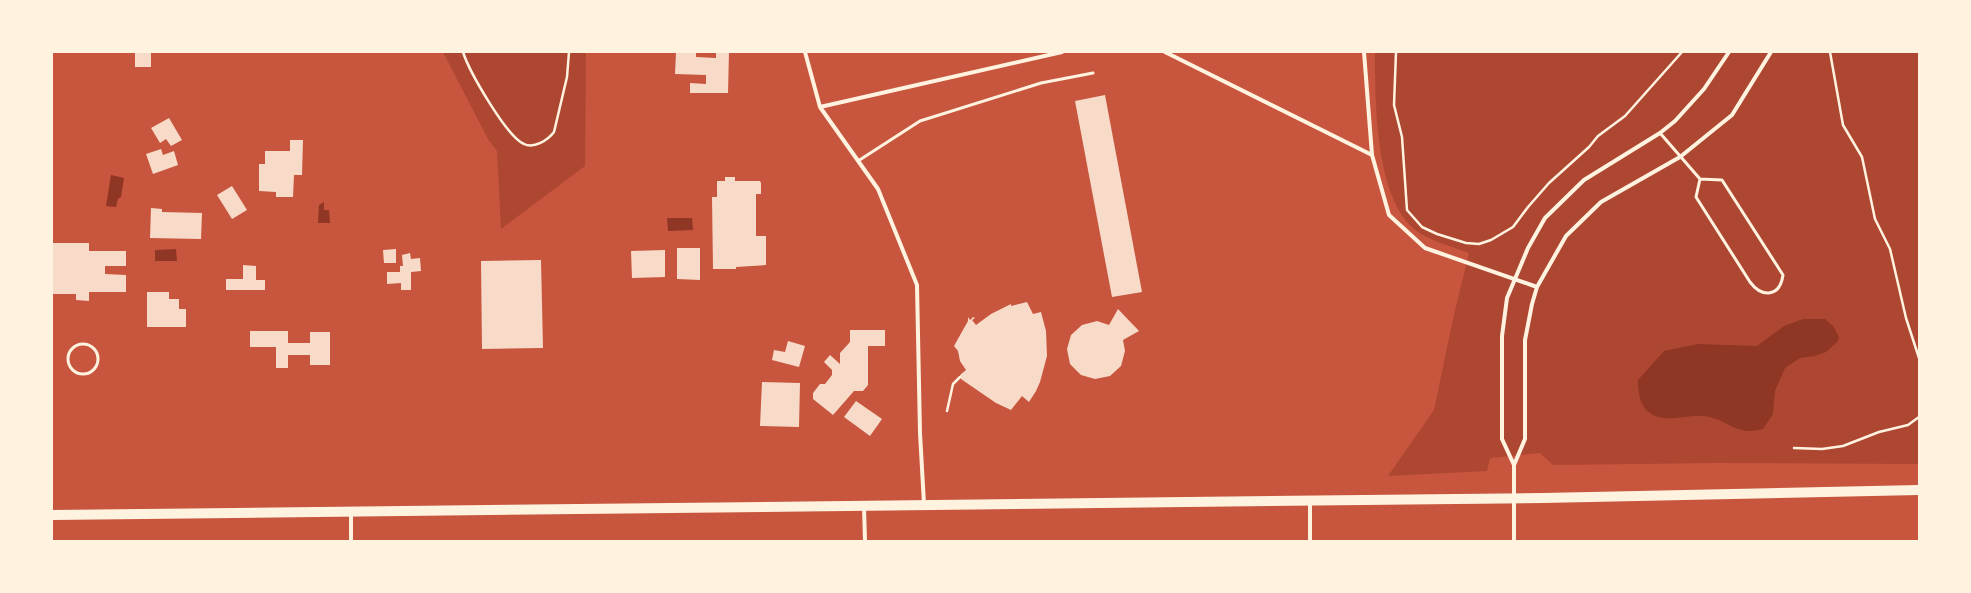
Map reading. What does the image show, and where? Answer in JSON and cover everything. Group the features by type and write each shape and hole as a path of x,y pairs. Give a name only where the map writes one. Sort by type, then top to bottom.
{"main road":[{"path":"52,515 1514,498 1919,490"}],"street":[{"path":"805,52 820,107 878,189 917,285 920,433 924,505"},
{"path":"820,107 1062,52"},
{"path":"1165,52 1372,155"},
{"path":"1364,52 1372,155 1389,215 1425,248 1537,287"},
{"path":"1514,465 1502,439 1502,336 1507,298 1528,248 1545,218 1584,180 1660,133 1675,121 1704,89 1729,52"},
{"path":"1514,541 1514,465 1525,439 1525,340 1537,287 1566,236 1601,202 1680,157 1732,115 1771,52"},
{"path":"1310,500 1310,541"},
{"path":"864,506 865,541"},
{"path":"351,512 351,541"}],"lane":[{"path":"858,161 920,121 1041,83 1093,73"},
{"path":"1660,133 1700,179 1722,180 1783,275 1781,284 1775,291 1766,294 1756,291 1696,197 1700,179"},
{"path":"83,343 94,348 99,358 94,370 83,374 72,370 68,358 72,348 83,343"}],"path":[{"path":"462,52 475,80 513,135 524,144 531,145 550,138 554,132 568,77 569,52"},
{"path":"1396,52 1394,105 1402,136 1408,210 1422,227 1437,234 1466,243 1479,244 1491,240 1514,227 1528,207 1549,183 1589,147 1598,136 1625,116 1682,52"},
{"path":"1830,52 1843,125 1862,157 1875,219 1890,249 1906,318 1919,358"},
{"path":"947,411 952,384 960,377"},
{"path":"1794,448 1822,449 1842,446 1879,432 1908,425 1919,417"}],"shaded area":[{"path":"443,52 586,52 585,166 501,229 497,151 488,139"},
{"path":"1375,52 1919,52 1919,464 1717,463 1553,465 1540,453 1490,458 1487,471 1388,476 1434,410 1453,319 1469,253 1433,240 1414,229 1401,214 1391,194 1380,146 1377,120"},
{"path":"111,175 124,178 121,197 118,199 116,207 106,206"},
{"path":"324,202 324,210 329,210 330,223 318,223 319,205"},
{"path":"667,218 692,218 693,230 668,231"},
{"path":"176,249 177,261 155,261 155,250"},
{"path":"1803,319 1825,319 1834,327 1839,337 1838,341 1826,352 1815,356 1800,358 1785,368 1775,391 1773,414 1763,429 1753,431 1737,429 1710,417 1701,416 1663,418 1653,415 1645,409 1639,395 1638,380 1664,351 1698,344 1757,346 1784,326"}],"building":[{"path":"135,52 151,52 151,67 135,67"},
{"path":"676,52 696,52 696,57 716,58 716,52 729,52 728,93 690,93 690,83 706,84 706,75 675,74"},
{"path":"1105,95 1142,292 1112,297 1075,101"},
{"path":"169,118 182,140 171,146 166,139 160,143 151,128"},
{"path":"290,140 303,140 302,175 294,175 293,197 276,197 276,192 259,191 259,164 265,164 265,151 290,151"},
{"path":"161,149 163,155 174,151 178,165 153,174 146,154"},
{"path":"725,177 735,177 735,181 760,181 761,183 761,194 756,194 756,236 766,236 766,265 736,267 736,269 713,269 712,197 717,197 717,181 725,181"},
{"path":"232,186 247,210 232,219 217,195"},
{"path":"151,208 162,209 162,212 202,213 201,239 150,238"},
{"path":"52,243 89,243 89,251 126,251 126,266 105,266 105,274 126,275 126,292 89,292 89,301 76,300 76,294 53,294"},
{"path":"677,248 700,248 700,280 677,279"},
{"path":"396,249 396,263 384,263 383,250"},
{"path":"665,250 665,277 632,278 631,251"},
{"path":"410,253 411,259 420,258 421,271 411,272 411,290 401,290 401,283 387,284 387,272 400,272 400,266 403,266 402,255"},
{"path":"541,260 543,348 482,349 481,261"},
{"path":"243,265 256,266 256,280 265,280 265,290 226,290 226,279 243,279"},
{"path":"147,292 169,292 169,299 179,299 179,309 186,309 186,327 147,327"},
{"path":"1027,302 1033,314 1041,312 1046,331 1047,356 1040,382 1029,402 1022,396 1011,410 996,403 961,379 960,375 966,370 960,361 958,351 954,346 968,321 968,317 970,320 973,317 975,318 972,320 976,325 991,314 1011,304 1011,306"},
{"path":"1118,309 1139,331 1123,340 1125,351 1121,366 1110,376 1095,379 1081,375 1070,364 1067,349 1071,335 1082,325 1097,321 1109,325"},
{"path":"850,330 885,330 885,346 868,346 868,385 863,391 854,391 833,415 813,399 813,393 820,384 825,384 832,375 832,370 824,362 830,355 840,364 840,353 850,342"},
{"path":"250,331 288,331 288,343 310,343 310,332 330,332 330,365 310,365 310,355 288,355 288,368 276,368 276,347 250,347"},
{"path":"788,341 805,346 799,367 772,360 774,350 785,352"},
{"path":"762,382 800,383 799,427 760,426"},
{"path":"856,401 882,419 870,436 844,417"}]}
